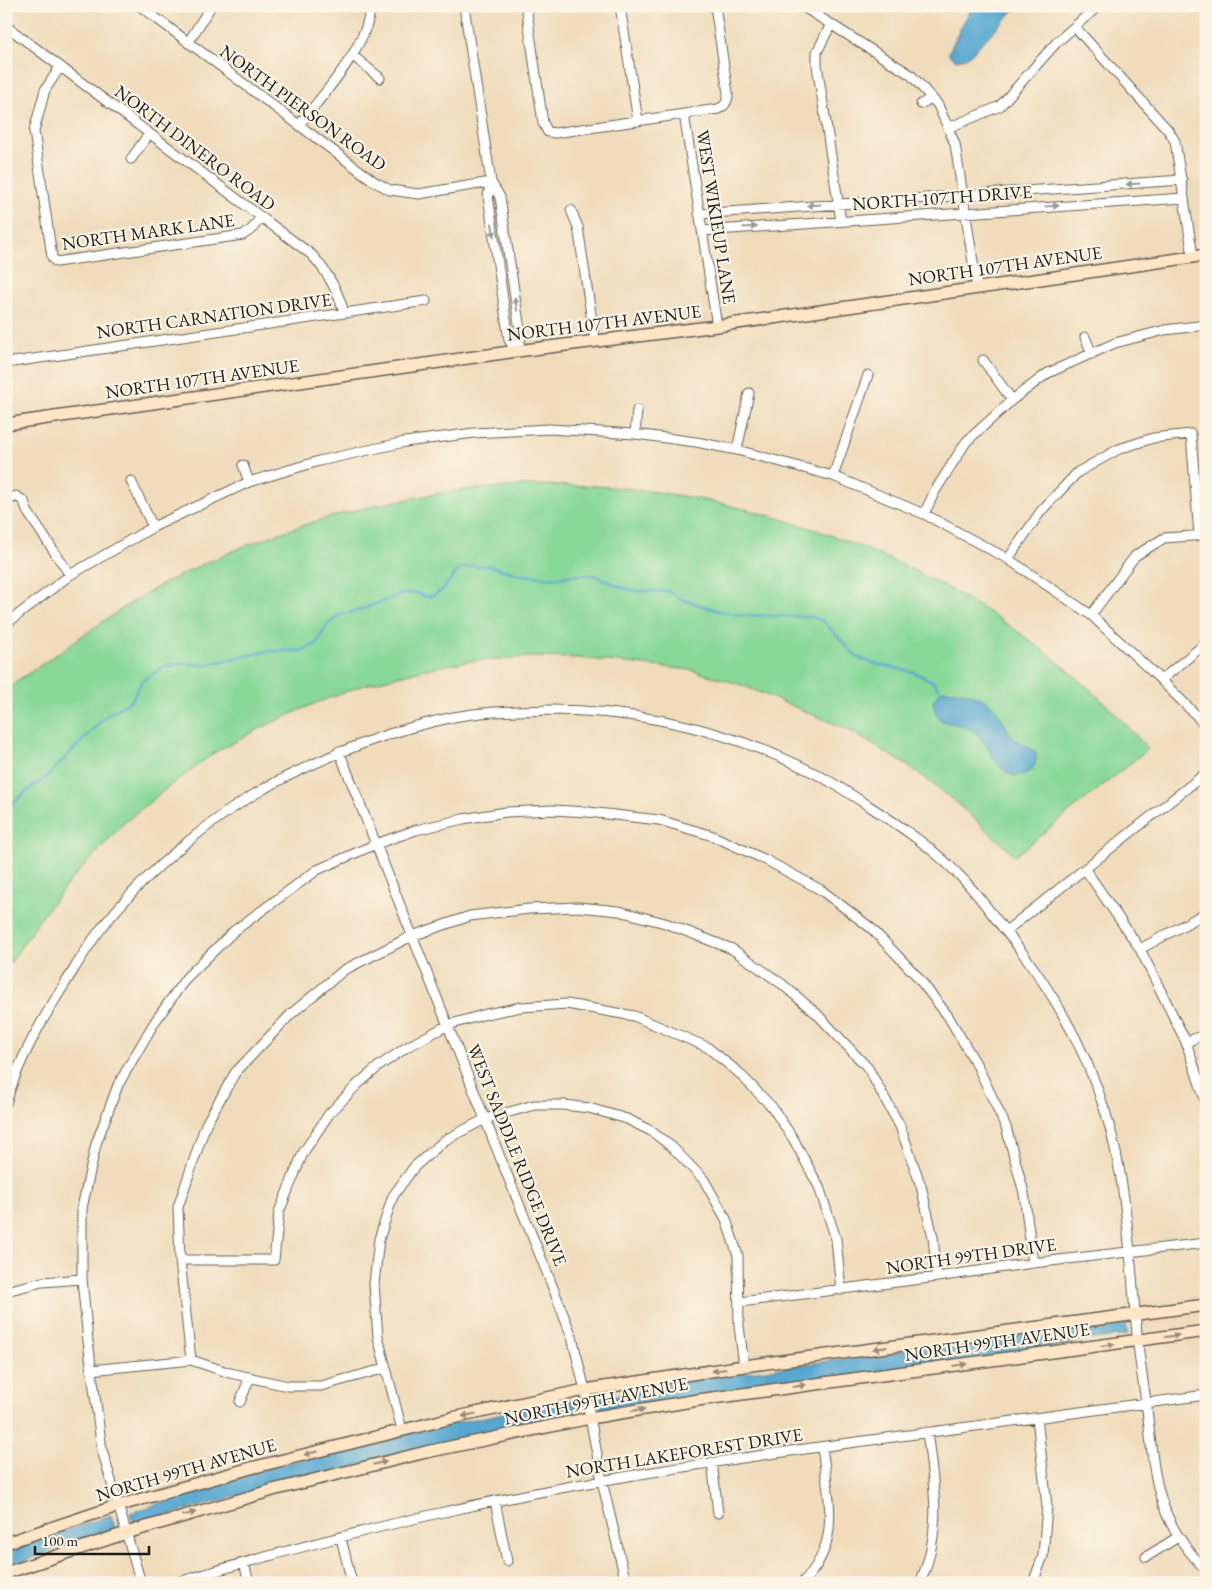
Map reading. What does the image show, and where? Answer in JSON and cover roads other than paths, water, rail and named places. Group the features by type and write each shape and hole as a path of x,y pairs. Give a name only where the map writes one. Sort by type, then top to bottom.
{"main road":[{"name":"NORTH 107TH AVENUE","path":"6,424 517,351 717,326 1206,255"},
{"name":"NORTH 99TH AVENUE","path":"6,1544 118,1506 251,1468 402,1430 585,1390 744,1366 1206,1305"},
{"name":"NORTH 99TH AVENUE","path":"6,1572 126,1533 326,1476 426,1452 590,1418 706,1398 1206,1331"}],"street":[{"name":"NORTH PIERSON ROAD","path":"140,6 375,182 390,190 419,194 491,182"},
{"path":"188,43 211,6"},
{"path":"299,125 352,55 367,25 370,6"},
{"path":"464,6 491,182 488,196 509,340 517,351"},
{"path":"526,6 543,123 548,132 558,133 721,108 728,100 728,92 715,6"},
{"path":"620,6 638,121"},
{"path":"802,6 911,75 938,105 955,144 977,288"},
{"path":"948,128 1000,106 1057,42 1098,6"},
{"path":"831,24 817,52 817,65 841,222"},
{"name":"NORTH DINERO ROAD","path":"6,26 312,255 331,278 344,313"},
{"path":"1075,26 1168,130 1175,141 1193,257"},
{"path":"352,55 380,78"},
{"name":"NORTH MARK LANE","path":"60,67 45,90 34,131 52,257 56,262 243,235 252,229 261,217"},
{"path":"920,104 932,98"},
{"name":"WEST WIKIEUP LANE","path":"684,114 717,326"},
{"path":"131,159 150,134"},
{"name":"NORTH 107TH DRIVE","path":"699,214 1182,180"},
{"name":"NORTH 107TH DRIVE","path":"702,231 1184,198"},
{"path":"571,210 578,227 595,342"},
{"name":"NORTH CARNATION DRIVE","path":"6,363 426,301"},
{"path":"924,514 935,492 966,442 1012,400 1048,373 1116,343 1166,330 1206,325"},
{"path":"1085,337 1092,354"},
{"path":"983,360 1012,400"},
{"path":"832,476 868,375"},
{"path":"738,450 748,393"},
{"path":"635,434 637,410"},
{"path":"6,624 70,575 153,527 249,482 319,461 405,442 474,433 549,430 635,434 738,450 832,476 924,514 1008,559 1091,615 1197,716 1206,728"},
{"path":"1008,559 1041,511 1078,472 1119,450 1153,438 1191,434 1202,535 1164,538 1135,556 1091,615"},
{"path":"243,465 249,482"},
{"path":"131,481 153,527"},
{"path":"6,502 16,496 24,501 27,511 70,575"},
{"path":"1160,680 1206,643"},
{"path":"6,1103 10,1079 48,1011 98,933 143,882 198,833 260,790 339,751 390,733 456,717 519,711 570,710 626,714 673,722 717,733 764,750 823,777 923,843 961,877 1006,931 1033,965 1060,1008 1088,1067 1105,1112 1120,1169 1138,1341 1159,1493 1166,1514 1178,1537 1206,1570"},
{"name":"WEST SADDLE RIDGE DRIVE","path":"339,751 572,1337 585,1390 602,1481 626,1583"},
{"path":"1006,931 1206,773"},
{"path":"141,1583 102,1450 91,1370 82,1279 82,1208 96,1144 118,1085 154,1023 186,978 234,931 317,870 376,844 416,830 506,812 553,810 597,813 659,820 713,836 766,860 820,890 871,928 916,975 948,1016 978,1067 1006,1127 1024,1193 1033,1263"},
{"path":"1085,869 1140,949 1186,1042 1206,1103"},
{"path":"191,1360 180,1260 178,1207 206,1124 235,1074 291,1014 344,970 412,936 470,916 529,909 578,907 620,911 656,920 732,949 782,984 810,1008 868,1068 900,1126 921,1186 933,1237 937,1277"},
{"path":"1140,949 1206,913"},
{"path":"180,1260 274,1260 279,1212 303,1153 329,1114 379,1066 407,1047 448,1025 486,1014 521,1007 567,1004 634,1016 707,1047 738,1072 772,1107 794,1140 819,1187 836,1239 841,1290"},
{"path":"1186,1042 1206,1034"},
{"path":"402,1430 378,1336 374,1284 379,1239 393,1196 414,1167 445,1140 484,1119 534,1105 564,1105 589,1108 627,1119 651,1131 672,1148 704,1180 726,1219 738,1256 739,1326 744,1366"},
{"name":"NORTH 99TH DRIVE","path":"740,1302 1033,1263 1206,1243"},
{"path":"6,1291 42,1282 82,1279"},
{"path":"91,1370 191,1360 288,1386 321,1386 386,1368"},
{"path":"240,1402 250,1377"},
{"name":"NORTH LAKEFOREST DRIVE","path":"175,1583 244,1563 434,1514 602,1481 712,1462 1206,1395"},
{"path":"1033,1583 1043,1556 1047,1506 1037,1418"},
{"path":"920,1583 926,1570 934,1534 936,1498 927,1432"},
{"path":"802,1583 825,1552 831,1520 822,1447"},
{"path":"712,1462 718,1513"},
{"path":"495,1501 507,1561"},
{"path":"1146,1556 1178,1537"},
{"path":"341,1538 352,1583"},
{"path":"244,1563 249,1583"}],"water":[{"path":"973,6 1018,6 972,53 966,58 956,60 949,55 949,52"},
{"path":"943,690 967,693 988,702 999,714 1013,737 1035,752 1035,763 1031,771 1018,776 1009,774 1003,770 982,740 972,730 958,724 946,722 938,717 933,701"},
{"path":"1125,1320 1128,1335 1077,1341 1046,1349 601,1411 599,1398 646,1390 677,1382"},
{"path":"575,1399 577,1413 527,1423 251,1492 134,1525 130,1513 208,1485 253,1472 459,1422"},
{"path":"111,1515 115,1528 6,1568 6,1551"}],"waterway":[{"path":"6,810 28,790 48,776 107,715 132,700 142,681 164,667 182,663 204,665 269,651 301,651 316,644 327,625 341,614 357,611 402,594 416,593 426,597 435,595 443,589 459,569 472,566 489,566 523,575 556,578 594,575 623,588 636,591 668,591 681,599 739,615 812,617 823,621 859,658 872,663 913,672 932,681 941,691"}]}
